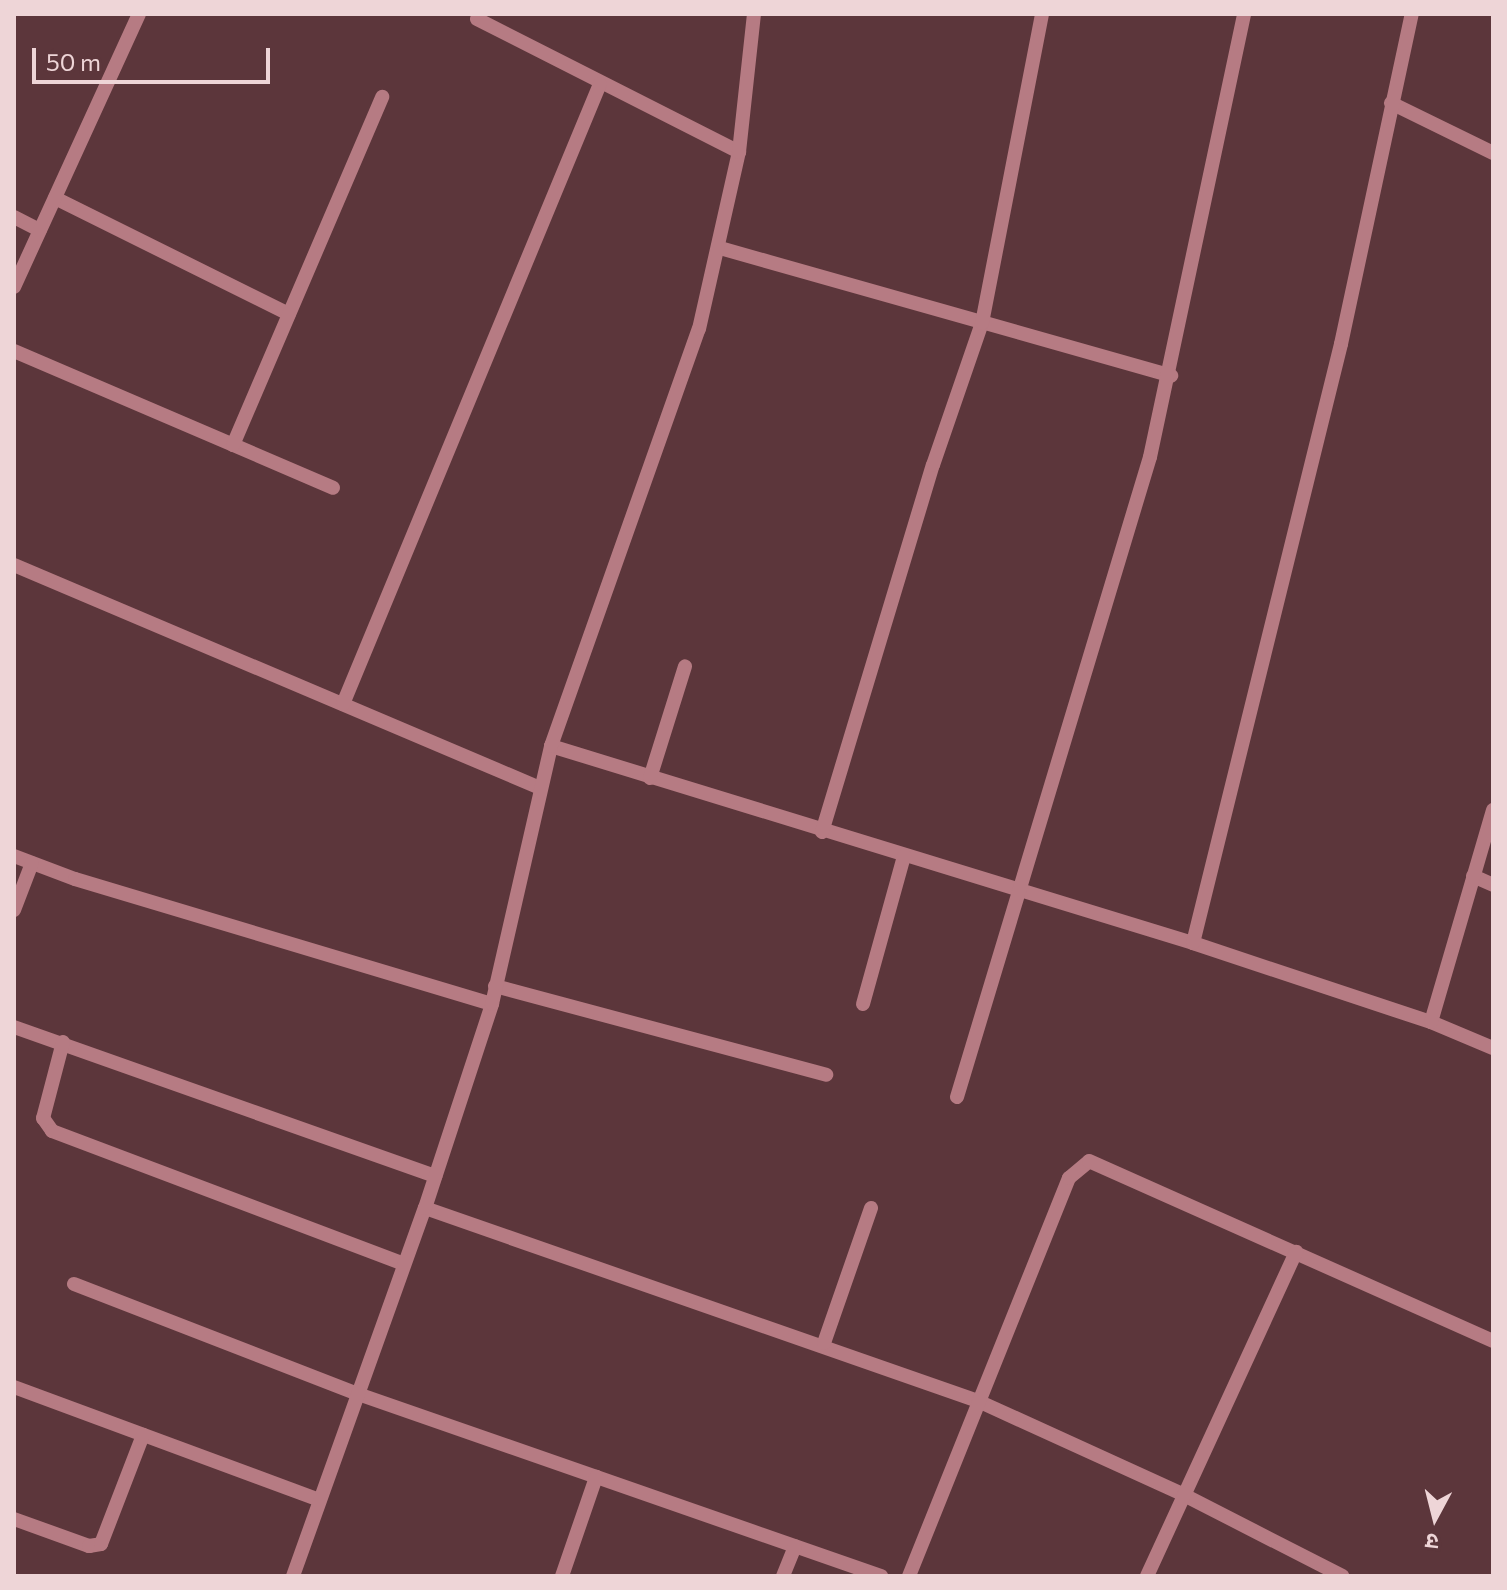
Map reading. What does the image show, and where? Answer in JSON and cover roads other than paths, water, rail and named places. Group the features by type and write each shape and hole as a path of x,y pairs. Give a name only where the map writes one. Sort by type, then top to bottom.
{"street":[{"path":"14,287 139,14"},
{"path":"293,1576 425,1208 492,1004 551,746 699,329 720,248 739,152 754,14"},
{"path":"822,832 933,465 982,323 1042,14"},
{"path":"957,1097 1171,376 1244,14"},
{"path":"1193,943 1341,344 1412,14"},
{"path":"477,19 739,152"},
{"path":"343,704 600,84"},
{"path":"233,445 382,97"},
{"path":"1391,103 1493,153"},
{"path":"55,198 289,314"},
{"path":"14,217 40,230"},
{"path":"720,248 1171,376"},
{"path":"14,351 333,488"},
{"path":"14,565 540,788"},
{"path":"650,778 685,666"},
{"path":"551,746 1017,893 1193,943 1431,1022 1493,1048"},
{"path":"1431,1022 1493,810"},
{"path":"14,856 492,1004"},
{"path":"863,1004 904,856"},
{"path":"14,910 32,863"},
{"path":"1473,876 1493,885"},
{"path":"495,986 826,1075"},
{"path":"14,1027 435,1176"},
{"path":"63,1042 43,1118 52,1131 404,1264"},
{"path":"909,1576 978,1401 1077,1166 1089,1161 1493,1341"},
{"path":"425,1208 824,1343 978,1401 1184,1495 1342,1576"},
{"path":"824,1343 871,1208"},
{"path":"1147,1576 1296,1252"},
{"path":"74,1284 358,1394 881,1576"},
{"path":"14,1387 319,1500"},
{"path":"14,1519 89,1546 101,1544 143,1435"},
{"path":"562,1576 596,1477"},
{"path":"783,1576 795,1546"}]}
